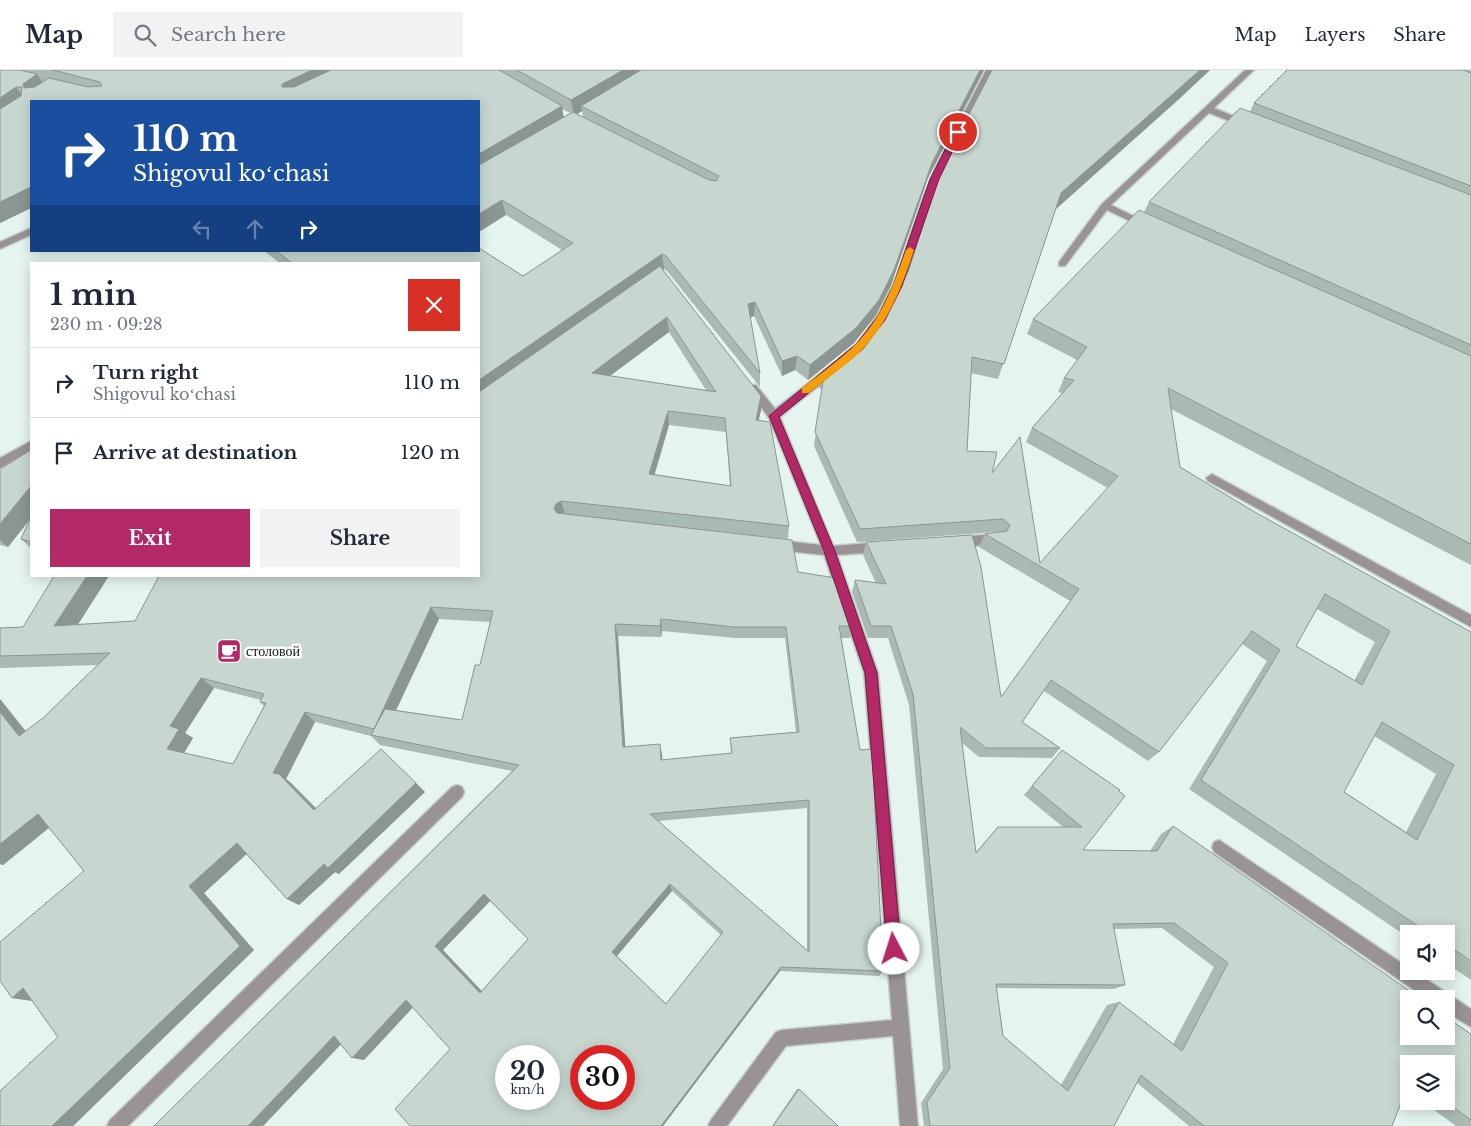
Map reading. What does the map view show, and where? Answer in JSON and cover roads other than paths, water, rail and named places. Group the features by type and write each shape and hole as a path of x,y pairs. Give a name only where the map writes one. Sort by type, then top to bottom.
{"street":[{"path":"865,339 882,318 898,286 934,179 990,70"},
{"path":"1062,264 1105,206 1250,70"},
{"path":"1208,109 1253,127"},
{"path":"1105,206 1158,231"},
{"path":"0,246 30,231"},
{"path":"774,416 845,358"},
{"path":"744,379 774,416 829,551 871,673 909,1126"},
{"path":"0,464 30,446"},
{"path":"1212,478 1471,621"},
{"path":"947,542 996,539"},
{"path":"761,543 829,551 898,546"},
{"path":"116,1126 458,792"},
{"path":"1219,846 1428,990"},
{"path":"1455,1008 1471,1020"},
{"path":"717,1126 782,1038 900,1027"}],"place":[{"name":"столовой","path":"229,651"}]}
